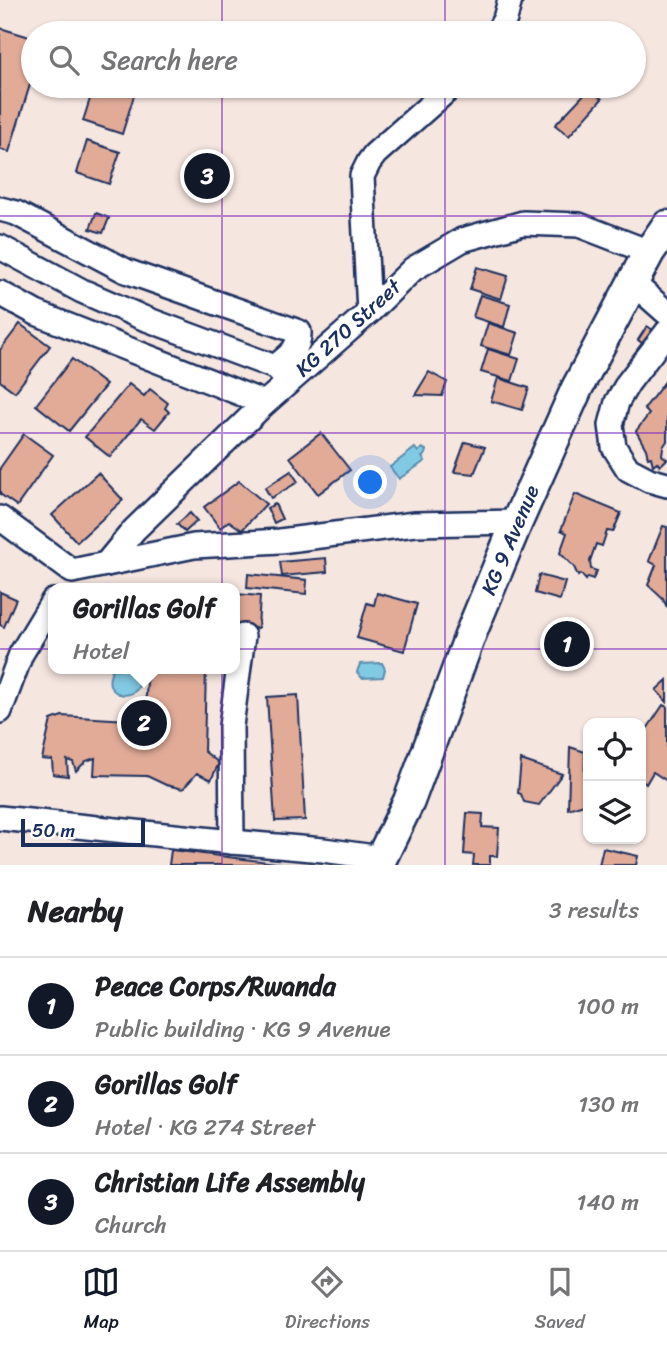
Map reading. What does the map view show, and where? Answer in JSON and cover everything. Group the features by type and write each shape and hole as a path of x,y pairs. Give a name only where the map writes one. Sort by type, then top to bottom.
{"main road":[{"name":"KG 9 Avenue","path":"380,862 409,800 471,633 517,522 577,388 649,252 667,226"}],"street":[{"path":"504,21 510,0"},
{"path":"369,312 362,176 375,154 438,98"},
{"path":"0,209 16,213 127,271 299,332 300,341 282,374 82,291 0,247"},
{"name":"KG 270 Street","path":"106,564 134,530 265,403 282,374 369,312 413,269 462,240 523,223 579,225 649,252"},
{"path":"633,283 667,313"},
{"path":"0,293 36,313 265,403"},
{"path":"667,332 628,383 617,402 611,425 614,447 628,469 649,480 667,485"},
{"path":"0,518 66,579 106,564 194,547 280,541 415,524 517,522"},
{"path":"0,711 20,654 48,609"},
{"path":"240,658 243,636"},
{"path":"232,842 231,726 238,674"},
{"path":"0,818 323,850 380,862"}],"water":[{"path":"415,448 418,452 422,448 426,450 422,457 425,461 399,479 390,467"},
{"path":"382,663 385,669 383,677 362,678 357,672 360,664"},
{"path":"111,674 139,674 139,685 131,694 119,694 109,683"}],"building":[{"path":"0,28 21,34 21,98 26,98 9,152 0,149"},
{"path":"90,98 133,98 122,134 83,121"},
{"path":"580,98 602,99 569,136 555,125"},
{"path":"87,141 120,152 109,184 77,173"},
{"path":"96,213 109,218 103,233 90,229"},
{"path":"477,267 508,276 501,299 470,289"},
{"path":"480,295 510,304 504,327 473,317"},
{"path":"488,323 518,333 511,355 481,346"},
{"path":"20,324 50,346 15,392 0,381 0,350"},
{"path":"647,326 656,332 646,346 638,340"},
{"path":"488,349 519,359 512,381 481,372"},
{"path":"72,359 106,385 69,431 36,405"},
{"path":"429,372 447,382 442,396 415,395"},
{"path":"498,378 529,388 522,410 491,401"},
{"path":"667,379 667,441 662,455 667,459 660,466 657,462 653,465 651,457 648,458 636,431 649,414 644,409"},
{"path":"129,384 144,396 150,389 168,403 165,408 169,412 155,429 141,419 110,457 85,437"},
{"path":"321,433 350,470 318,494 290,457"},
{"path":"24,434 53,455 17,506 0,494 0,468"},
{"path":"465,442 485,447 474,474 454,472"},
{"path":"291,471 298,482 271,498 265,488"},
{"path":"98,473 123,500 77,542 52,515"},
{"path":"239,481 266,504 242,530 229,521 220,528 204,507"},
{"path":"575,494 621,513 613,532 607,531 602,546 596,544 590,561 591,569 597,571 593,579 588,577 586,580 581,574 578,576 574,567 560,553 567,533 561,530"},
{"path":"275,504 282,519 274,523 267,508"},
{"path":"190,513 197,521 185,532 177,524"},
{"path":"663,526 667,527 667,607 663,599 648,585 656,565 649,561"},
{"path":"326,558 327,572 282,576 280,562"},
{"path":"248,574 307,580 306,594 247,588"},
{"path":"539,575 565,582 560,600 535,593"},
{"path":"0,592 16,599 4,627 0,625"},
{"path":"377,593 417,604 404,651 357,638 367,603 374,605"},
{"path":"240,594 260,596 258,628 240,627"},
{"path":"148,674 206,674 204,751 219,763 211,780 197,773 183,789 147,776 94,775 95,758 86,761 76,771 73,762 67,760 68,776 53,774 52,760 42,759 51,720 62,716 144,721"},
{"path":"667,680 667,702 656,690"},
{"path":"298,695 305,820 275,821 267,697"},
{"path":"663,705 667,707 667,781 653,772 646,784 646,730"},
{"path":"570,747 583,751 583,804 568,809"},
{"path":"521,760 562,774 539,805 524,802 518,793"},
{"path":"467,813 483,814 482,827 499,828 497,856 490,856 490,865 473,865 474,855 464,854"},
{"path":"603,848 638,856 636,865 599,865"},
{"path":"171,850 292,865 169,865"}],"place":[{"name":"Christian Life Assembly","path":"207,176"},
{"name":"Peace Corps/Rwanda","path":"567,644"},
{"name":"Gorillas Golf","path":"144,723"}]}
